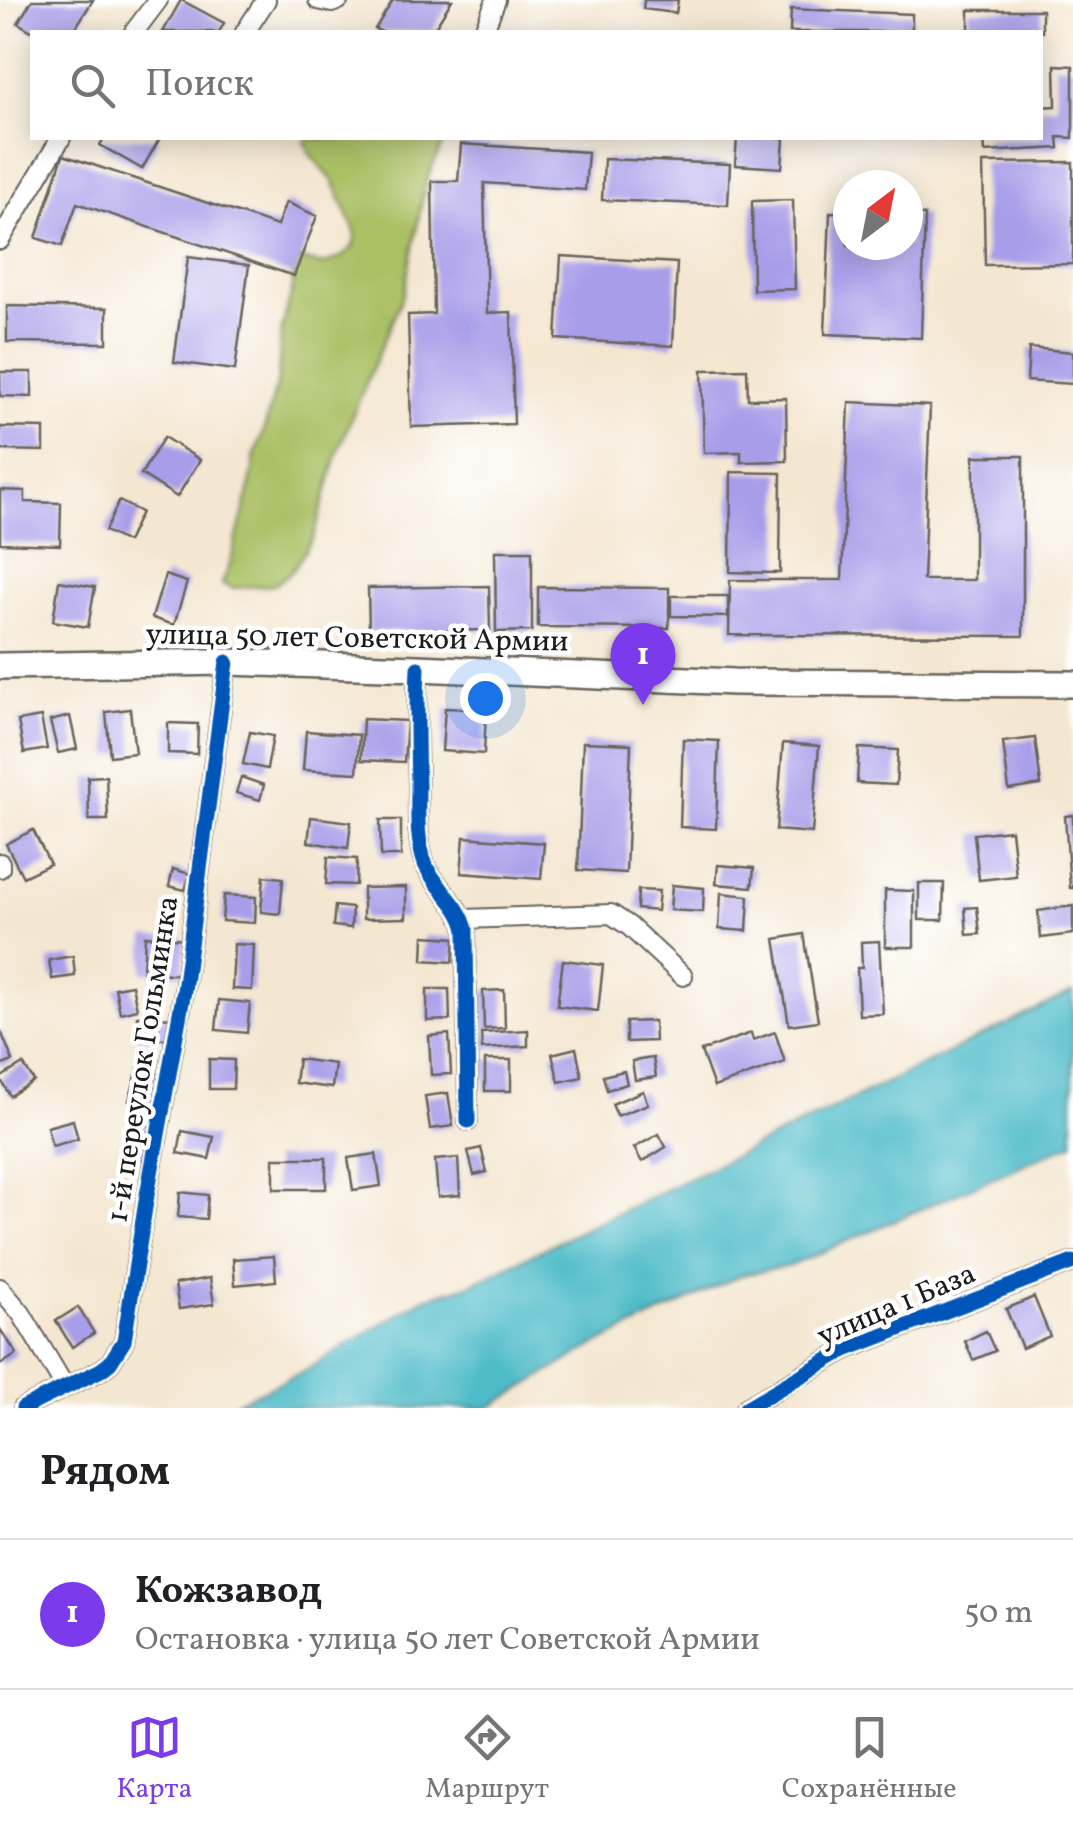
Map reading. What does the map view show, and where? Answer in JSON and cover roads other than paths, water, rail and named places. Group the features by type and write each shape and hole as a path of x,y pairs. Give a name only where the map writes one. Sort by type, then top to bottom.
{"main road":[{"name":"улица 50 лет Советской Армии","path":"0,666 227,662 734,682 1073,684"}],"street":[{"path":"136,30 158,0"},
{"path":"247,30 266,0"},
{"path":"318,0 339,0"},
{"path":"486,24 496,0"},
{"path":"0,240 60,140"},
{"name":"1-й переулок Гольминка","path":"23,1408 101,1370 124,1341 184,991 227,662"},
{"path":"418,668 418,838 426,864 464,919 466,930 468,1122"},
{"path":"464,919 610,914 629,926 683,976"},
{"name":"улица 1 База","path":"746,1408 845,1350 1073,1262"},
{"path":"0,1288 21,1314 65,1387"}],"water":[{"path":"1073,992 1073,1143 790,1266 741,1275 591,1347 489,1408 224,1408 301,1373 425,1298 469,1285"}],"place":[{"name":"Кожзавод","path":"643,705"}]}
